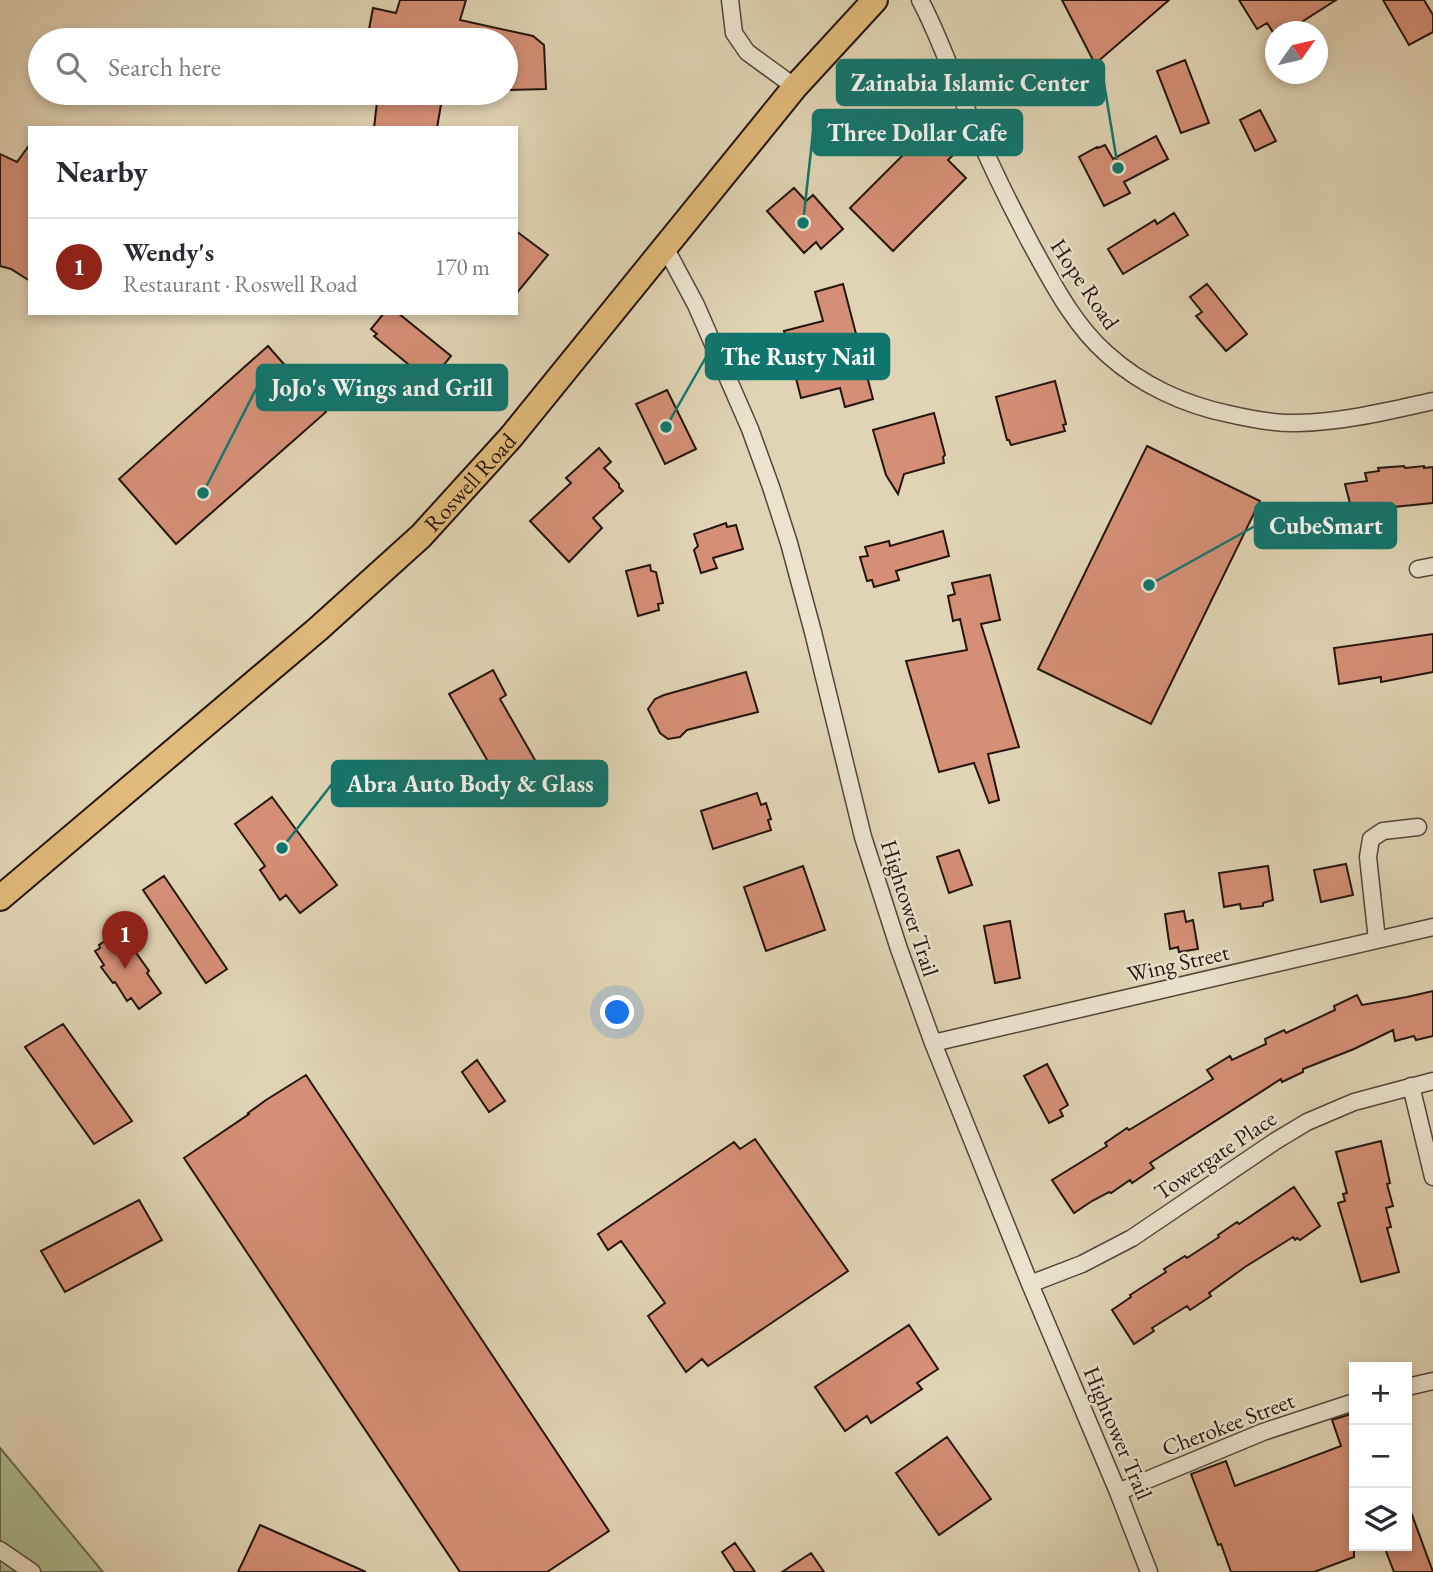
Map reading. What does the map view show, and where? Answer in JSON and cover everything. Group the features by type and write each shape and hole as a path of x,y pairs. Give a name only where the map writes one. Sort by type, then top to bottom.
{"main road":[{"name":"Roswell Road","path":"0,898 311,635 421,536 510,437 795,88 875,0"}],"street":[{"path":"730,0 733,33 747,52 795,88"},
{"name":"Hope Road","path":"920,0 990,163 1045,270 1079,324 1106,354 1125,369 1170,396 1253,420 1295,423 1357,418 1433,401"},
{"name":"Hightower Trail","path":"665,247 696,304 750,429 771,487 813,632 863,837 895,939 933,1043 1149,1572"},
{"path":"1377,940 1368,857 1371,839 1382,831 1418,827"},
{"name":"Wing Street","path":"933,1043 1433,927"},
{"name":"Towergate Place","path":"1030,1284 1082,1264 1132,1238 1307,1122 1354,1102 1433,1081"},
{"path":"1411,1086 1433,1177"},
{"path":"1412,1386 1433,1381"},
{"name":"Cherokee Street","path":"1118,1492 1263,1432 1349,1404"},
{"path":"0,1550 32,1572"}],"green space":[{"path":"0,1448 103,1572 0,1572"}],"building":[{"path":"400,0 466,0 460,20 496,28 369,28 373,8 396,13"},
{"path":"1062,0 1169,0 1095,64"},
{"path":"1239,0 1336,0 1303,21 1265,21 1265,24 1257,29"},
{"path":"1383,0 1424,0 1433,15 1433,32 1409,45"},
{"path":"518,33 533,36 544,45 546,89 518,90"},
{"path":"1185,60 1209,123 1181,133 1157,71"},
{"path":"377,105 441,105 437,126 374,126"},
{"path":"1260,110 1276,141 1255,151 1240,120"},
{"path":"932,126 957,151 948,160 966,178 893,251 850,208"},
{"path":"1156,136 1168,159 1124,182 1130,193 1104,206 1079,157 1105,145 1113,159"},
{"path":"28,147 28,280 11,269 0,266 0,154 17,162"},
{"path":"794,188 806,201 813,195 843,229 821,249 816,242 804,253 767,211"},
{"path":"1174,213 1188,235 1123,274 1108,249 1155,220 1157,224"},
{"path":"518,232 548,255 518,292"},
{"path":"843,284 873,399 845,407 840,388 801,398 784,331 823,321 815,292"},
{"path":"1207,284 1247,334 1226,351 1196,316 1202,312 1190,297"},
{"path":"382,315 400,315 451,356 430,382 374,336 377,334 371,329"},
{"path":"268,346 326,412 176,544 119,479"},
{"path":"1055,381 1066,424 1063,425 1065,431 1011,445 1007,440 996,397"},
{"path":"667,390 696,449 665,464 636,404"},
{"path":"934,413 945,455 944,463 904,474 898,494 886,475 873,430"},
{"path":"1147,446 1260,501 1151,724 1038,669"},
{"path":"599,448 611,462 604,468 623,491 593,518 602,528 569,562 530,521 571,483 566,478"},
{"path":"1433,467 1433,503 1384,508 1378,515 1354,519 1345,484 1367,481 1365,473 1379,471 1378,468"},
{"path":"726,523 727,527 736,525 743,549 713,558 717,568 701,573 694,550 698,546 694,534"},
{"path":"943,531 949,556 896,571 899,580 874,587 872,580 867,581 860,557 868,556 865,547 889,541 890,546"},
{"path":"650,565 651,571 656,572 663,603 658,604 659,610 638,616 626,571"},
{"path":"990,575 1000,620 981,624 1019,747 988,754 999,800 989,803 974,763 939,772 906,661 967,650 960,619 953,621 948,596 955,594 952,583"},
{"path":"1433,634 1433,672 1381,682 1381,677 1339,684 1334,648"},
{"path":"493,670 506,695 500,699 543,774 512,791 495,762 490,765 449,694"},
{"path":"746,672 758,712 687,730 680,737 668,739 660,733 648,709 655,699"},
{"path":"757,793 761,805 766,803 771,830 713,849 701,811"},
{"path":"272,797 337,885 300,913 286,895 280,900 260,870 265,866 235,824"},
{"path":"959,850 972,885 949,893 937,857"},
{"path":"1346,864 1353,895 1321,902 1314,870"},
{"path":"803,866 825,930 766,951 744,887"},
{"path":"1268,866 1273,900 1263,903 1263,906 1241,909 1240,904 1224,907 1219,873"},
{"path":"164,876 227,969 206,983 143,890"},
{"path":"1184,911 1186,922 1193,920 1198,949 1179,952 1178,947 1170,949 1165,914"},
{"path":"1010,921 1020,978 995,983 984,926"},
{"path":"122,933 161,993 139,1009 131,998 127,1001 115,982 113,983 101,967 104,965 95,951 115,934 117,936"},
{"path":"1433,991 1433,1036 1416,1040 1414,1036 1395,1041 1393,1030 1303,1069 1303,1072 1282,1082 1281,1079 1150,1163 1154,1168 1132,1183 1130,1180 1074,1213 1052,1180 1107,1146 1105,1143 1127,1128 1129,1130 1213,1079 1207,1070 1230,1056 1232,1060 1266,1044 1265,1039 1284,1030 1286,1033 1335,1010 1334,1006 1357,995 1362,1005"},
{"path":"63,1024 132,1121 94,1144 25,1047"},
{"path":"477,1060 505,1101 489,1112 462,1072"},
{"path":"1047,1064 1068,1105 1060,1110 1063,1116 1049,1123 1024,1076"},
{"path":"306,1075 609,1531 547,1572 460,1572 184,1158"},
{"path":"755,1139 848,1271 708,1366 702,1359 686,1372 648,1316 665,1303 621,1241 608,1250 598,1234 734,1142 740,1149"},
{"path":"1381,1141 1393,1206 1386,1208 1391,1227 1387,1228 1399,1272 1361,1282 1338,1203 1345,1201 1343,1194 1347,1193 1336,1152"},
{"path":"1294,1187 1320,1226 1300,1240 1293,1237 1245,1267 1209,1293 1211,1296 1190,1310 1187,1306 1152,1328 1154,1331 1134,1344 1112,1310 1166,1272 1164,1269 1185,1256 1187,1258 1237,1222 1239,1224"},
{"path":"139,1200 162,1240 65,1292 41,1251"},
{"path":"909,1325 938,1369 917,1383 922,1389 871,1423 867,1416 845,1431 815,1387"},
{"path":"1349,1415 1349,1551 1354,1551 1354,1557 1314,1572 1231,1572 1191,1474 1226,1461 1235,1486 1341,1446 1332,1420"},
{"path":"947,1437 991,1499 939,1535 896,1473"},
{"path":"1412,1515 1433,1572 1394,1572 1386,1551 1412,1551"},
{"path":"260,1525 366,1572 238,1572"},
{"path":"735,1543 755,1572 735,1572 722,1552"},
{"path":"811,1553 824,1572 782,1572"}],"place":[{"name":"Zainabia Islamic Center","path":"1118,168"},
{"name":"Three Dollar Cafe","path":"803,223"},
{"name":"The Rusty Nail","path":"666,427"},
{"name":"JoJo's Wings and Grill","path":"203,493"},
{"name":"CubeSmart","path":"1149,585"},
{"name":"Abra Auto Body & Glass","path":"282,848"},
{"name":"Wendy's","path":"125,969"}]}
